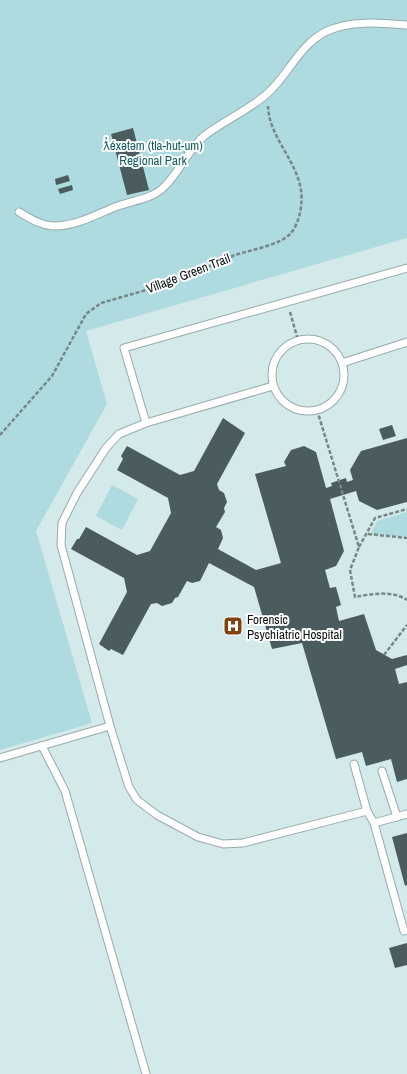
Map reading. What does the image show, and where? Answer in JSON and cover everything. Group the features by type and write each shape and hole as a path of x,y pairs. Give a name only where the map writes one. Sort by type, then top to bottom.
{"lane":[{"path":"19,212 39,223 60,226 76,222 149,196 164,187 203,138 268,93 310,42 326,32 356,24 407,25"},
{"path":"146,423 124,348 407,268"},
{"path":"316,339 322,342 333,349 342,363 343,380 340,392 332,402 318,410 305,411 293,408 283,401 273,386 272,369 279,353 283,348 298,340 316,339"},
{"path":"342,363 407,342"},
{"path":"273,386 146,423 119,434 106,448 77,493 62,523 60,545 110,726 129,787 136,800 157,815 198,837 223,844 243,843 367,811"},
{"path":"0,758 110,726"},
{"path":"42,746 65,792 146,1074"},
{"path":"354,764 367,811 374,823 404,931"},
{"path":"382,771 396,817"},
{"path":"374,823 407,814"}],"path":[{"name":"Village Green Trail","path":"0,435 52,376 86,314 94,306 186,277 235,255 281,240 290,234 295,227 300,212 301,190 294,167 270,121 268,93"},
{"path":"287,302 298,340"},
{"path":"318,410 359,548"},
{"path":"407,509 375,518 368,534 359,548 350,570 355,597 390,594 402,596 407,600"},
{"path":"368,534 407,538"},
{"path":"384,655 407,625"}],"green space":[{"name":"ƛ̓éxətəm (tla-hut-um) Regional Park","path":"0,0 407,0 407,238 86,331 107,404 36,531 92,723 0,750"},
{"path":"112,485 138,499 122,530 96,516"},
{"path":"407,512 407,537 371,534 377,521"}],"building":[{"path":"133,128 149,190 127,195 111,134"},
{"path":"68,175 70,181 56,185 55,179"},
{"path":"72,185 73,190 60,194 58,189"},
{"path":"223,418 245,433 217,484 219,490 224,493 227,502 224,508 225,512 216,527 221,530 223,538 218,549 256,570 281,563 255,474 286,466 284,462 291,450 304,446 316,452 326,488 332,486 331,483 346,478 347,482 353,480 350,470 361,451 407,438 407,502 377,510 359,501 356,491 330,499 344,551 336,566 325,570 330,588 336,587 341,605 336,607 339,621 364,614 376,650 392,659 407,655 407,665 395,669 399,684 407,682 407,779 397,782 391,759 366,766 362,752 336,759 302,643 272,649 254,587 209,563 200,581 192,583 187,581 178,597 175,598 172,603 162,606 157,603 151,604 123,655 111,649 109,651 99,644 127,592 124,578 71,549 86,527 137,555 150,551 171,513 168,498 117,470 123,459 121,456 127,446 180,475 194,471"},
{"path":"392,425 396,436 383,440 379,429"},
{"path":"407,833 407,885 405,886 392,837"},
{"path":"407,943 407,965 395,968 389,948"}],"place":[{"name":"Forensic Psychiatric Hospital","path":"233,626"}]}
